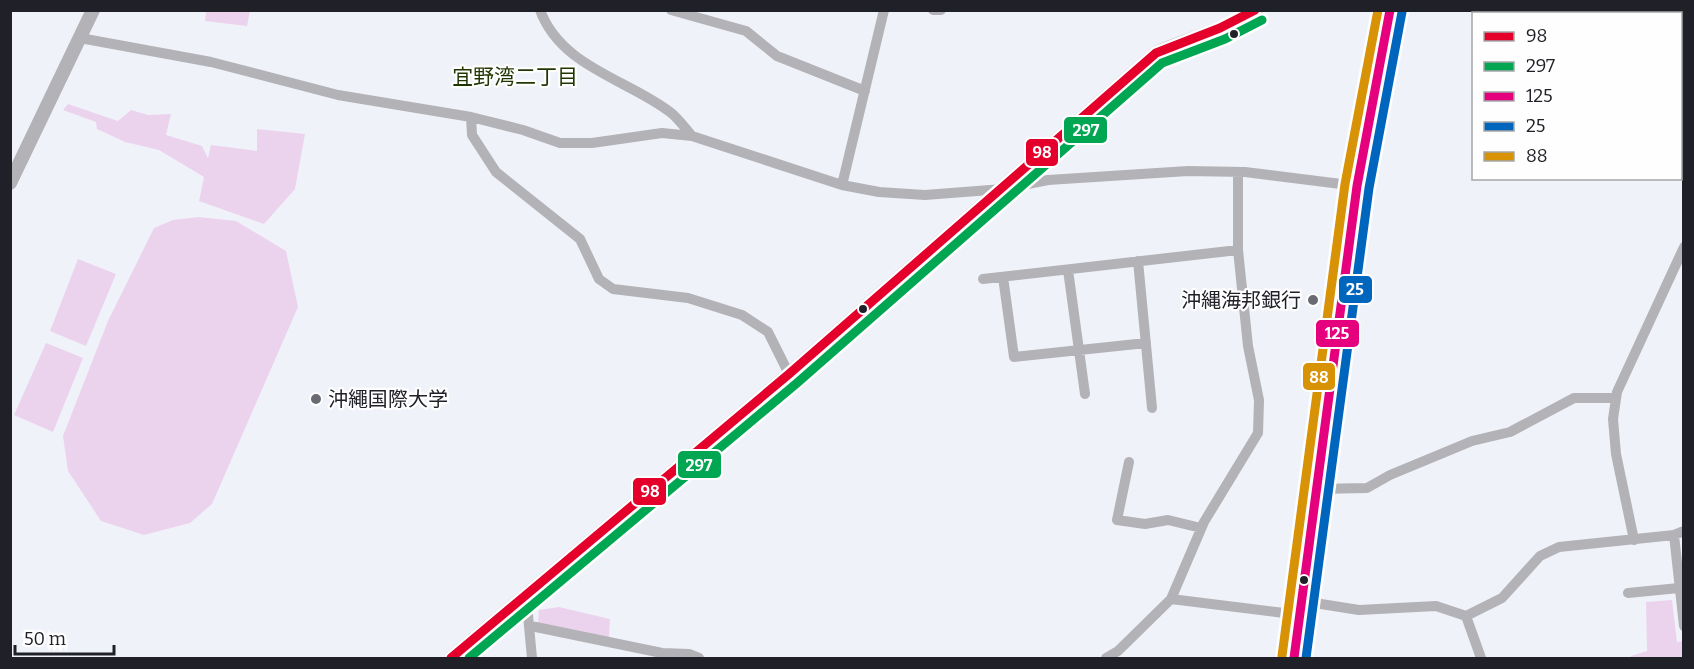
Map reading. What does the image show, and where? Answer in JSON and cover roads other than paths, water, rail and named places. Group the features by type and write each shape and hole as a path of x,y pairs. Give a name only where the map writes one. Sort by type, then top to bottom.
{"highway":[{"path":"1294,658 1357,186 1390,10"}],"street":[{"path":"10,183 93,10"},
{"path":"540,10 545,24 558,41 594,69 671,112 692,136"},
{"path":"671,10 746,31 777,56 865,91"},
{"path":"842,185 884,10"},
{"path":"933,10 941,10"},
{"path":"451,658 789,374 1156,53 1221,28 1256,10"},
{"path":"80,38 211,62 338,96 471,117 523,130 560,143 592,143 662,133 692,136 842,185 879,192 925,195 1002,189 1048,180 1188,171 1238,172 1357,186"},
{"path":"471,117 472,135 496,172 580,239 599,279 614,289 688,298 742,315 768,332 789,374"},
{"path":"1106,658 1118,651 1171,599 1201,528 1226,482 1258,433 1259,400 1248,346 1238,250 1238,172"},
{"path":"1634,540 1616,454 1613,419 1616,398 1683,248"},
{"path":"983,279 1238,250"},
{"path":"1138,261 1152,408"},
{"path":"1068,270 1085,394"},
{"path":"1003,277 1014,357 1146,343"},
{"path":"1316,489 1366,488 1389,475 1472,441 1510,432 1574,398 1616,398"},
{"path":"1129,462 1118,520 1145,524 1168,520 1201,528"},
{"path":"1171,599 1284,613 1302,605 1359,610 1436,606 1466,616 1502,598 1540,556 1559,547 1634,540 1678,533 1679,588 1683,627"},
{"path":"1628,593 1679,588"},
{"path":"526,594 531,626 532,658"},
{"path":"1466,616 1481,658"},
{"path":"531,626 659,656 689,654 699,658"}],"place":[{"name":"沖縄海邦銀行","path":"1313,300"},
{"name":"沖繩国際大学","path":"316,399"}],"district":[{"name":"宜野湾二丁目","path":"515,77"}]}
